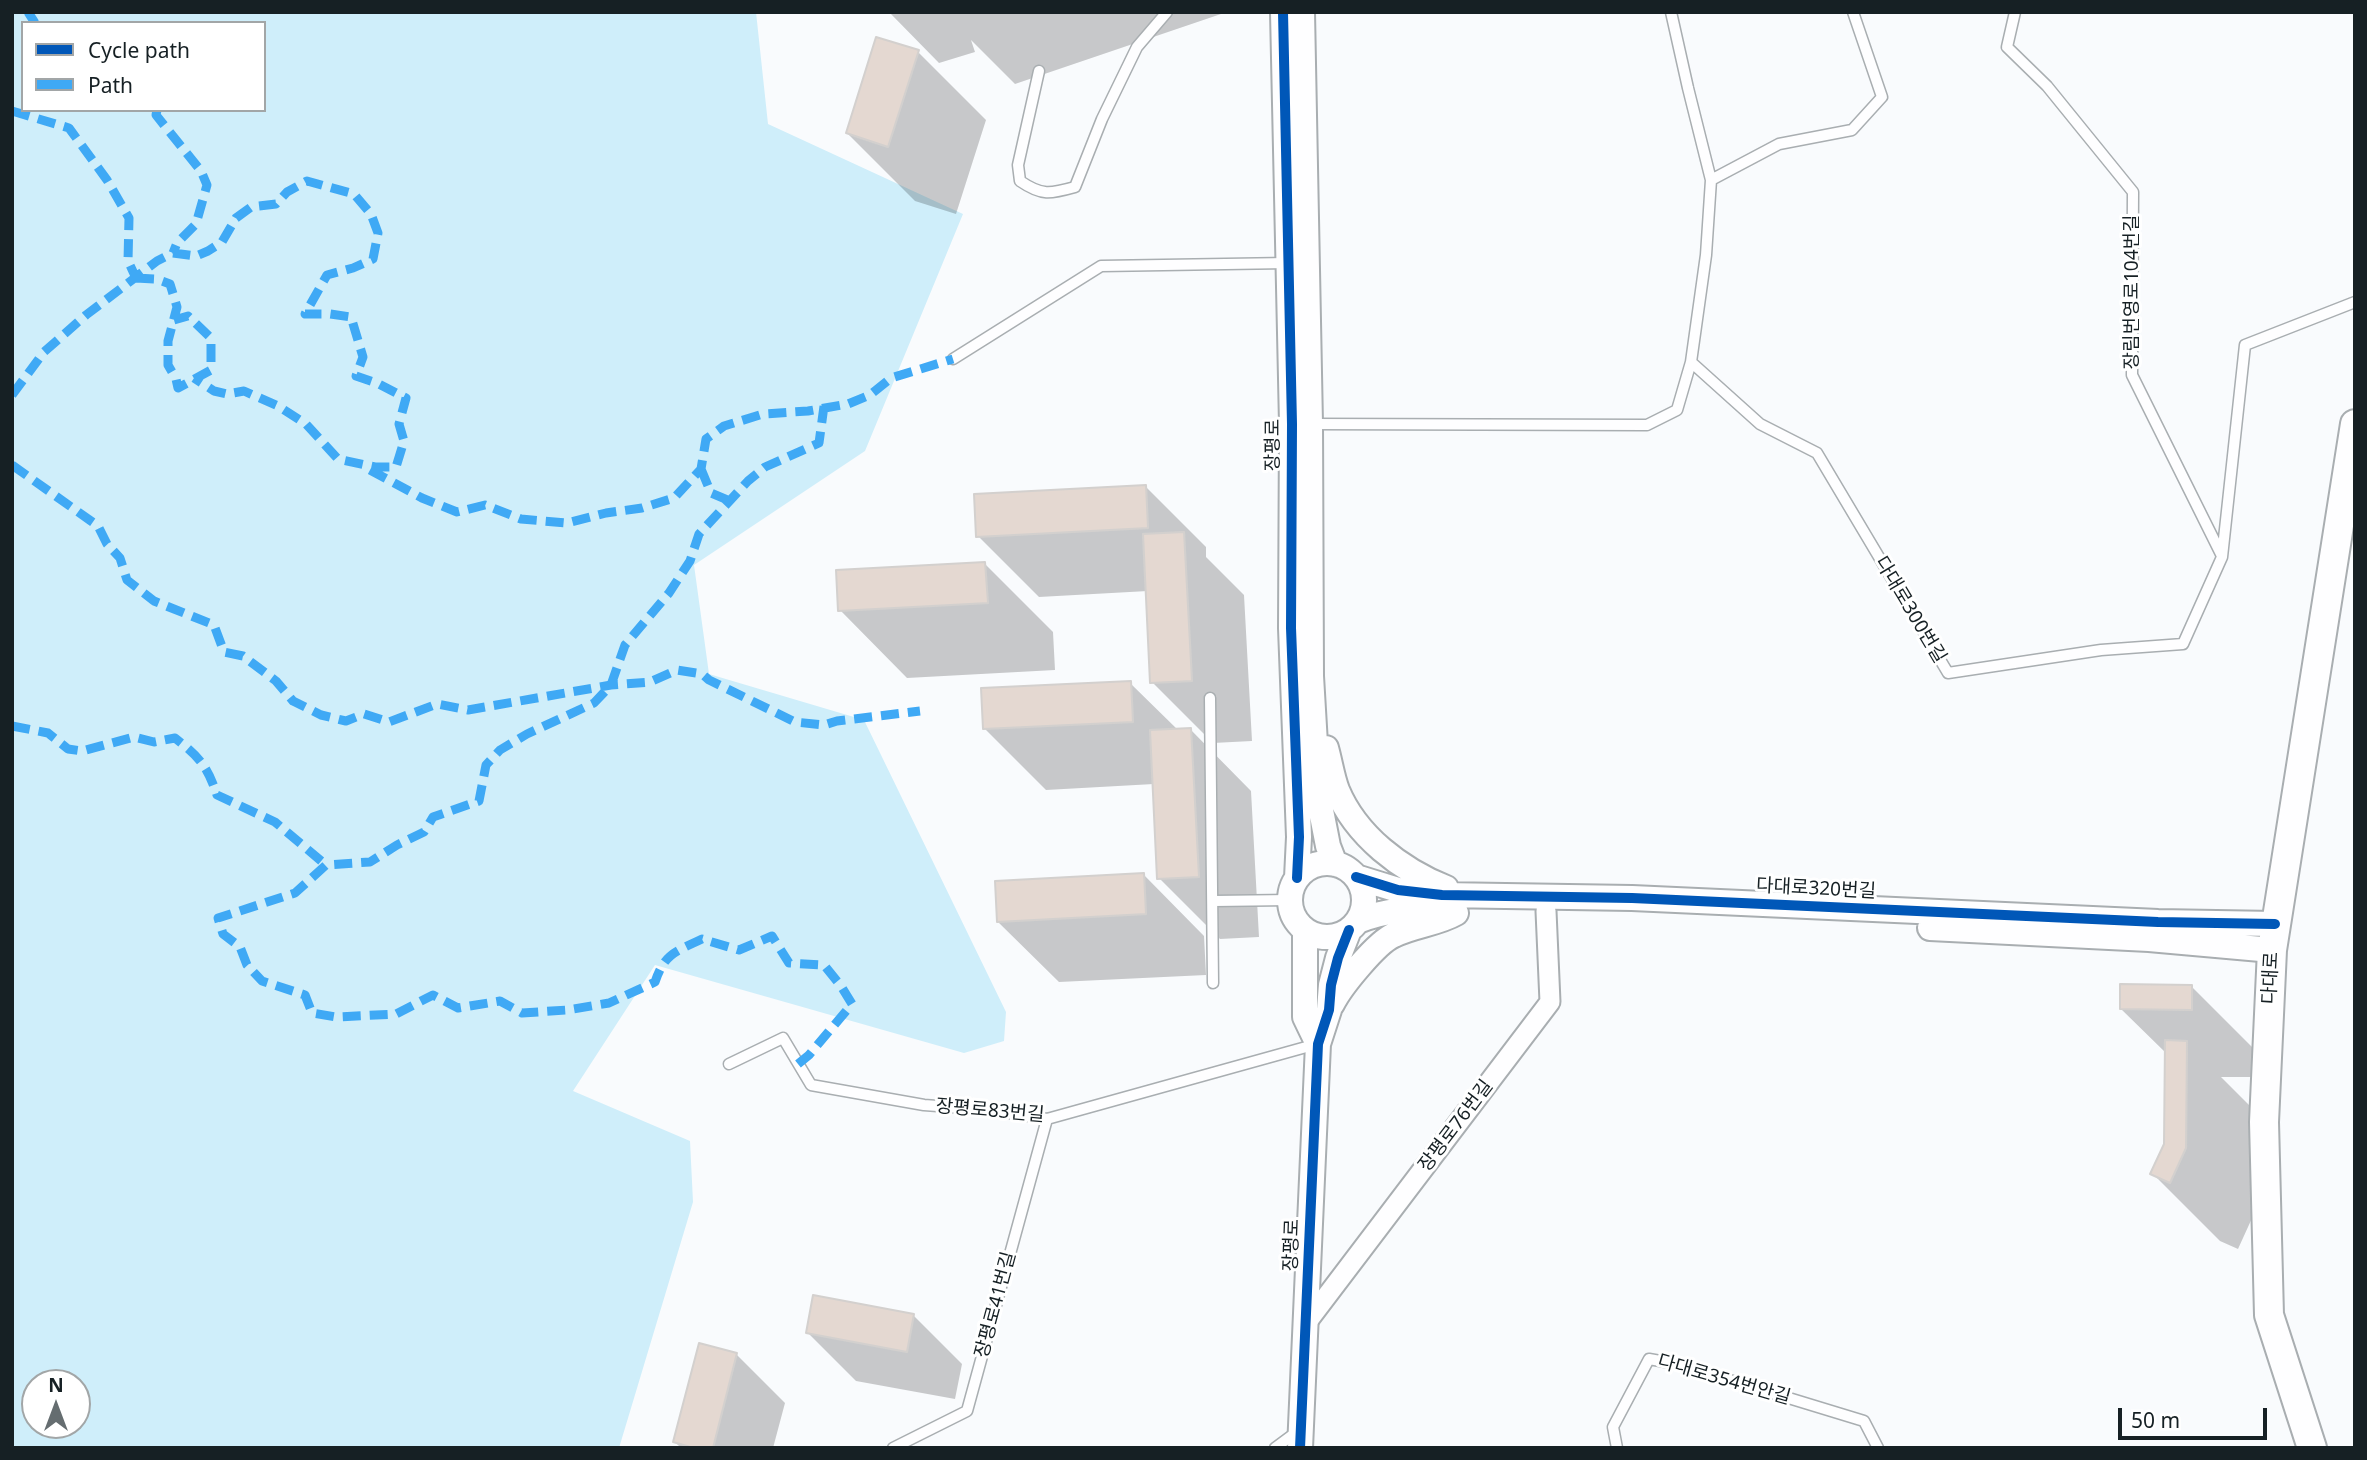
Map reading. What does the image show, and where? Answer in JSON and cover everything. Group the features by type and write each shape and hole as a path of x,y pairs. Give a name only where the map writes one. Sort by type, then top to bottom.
{"main road":[{"name":"다대로","path":"2312,1448 2269,1315 2264,1122 2274,937 2355,424"}],"street":[{"name":"장평로","path":"1283,12 1318,795 1328,846 1335,864"},
{"name":"장평로","path":"1296,263 1302,12"},
{"name":"장평로","path":"1293,889 1299,837 1291,628 1301,424"},
{"path":"1314,725 1325,746 1337,790 1357,826 1393,859 1463,902 1444,920 1392,935 1354,971 1329,1010"},
{"path":"1318,1044 1329,1010 1331,985 1338,958 1353,925 1362,914 1365,901 1363,888 1347,868 1322,863 1311,866 1293,889 1293,917 1305,930 1321,937 1334,937 1353,925"},
{"name":"다대로320번길","path":"1356,877 1398,890 1463,902 1546,911 2149,939 2274,937"},
{"name":"다대로320번길","path":"1353,925 1375,914 1394,910 1463,902 1619,897 2158,922 2274,937"},
{"name":"장평로76번길","path":"1307,1322 1550,1002 1546,911"},
{"path":"1305,930 1305,1017 1318,1044"},
{"name":"장평로","path":"1301,1438 1318,1044"}],"lane":[{"path":"1039,71 1018,165 1020,181 1037,193 1054,193 1074,187 1102,119 1138,47 1167,12"},
{"path":"1301,424 1647,425 1677,410 1691,362 1706,255 1712,180 1671,12"},
{"path":"1712,180 1780,144 1852,130 1882,97 1853,12"},
{"name":"장림번영로104번길","path":"2015,12 2007,47 2047,86 2133,192 2132,375 2222,557"},
{"path":"953,359 1101,266 1296,263"},
{"name":"다대로300번길","path":"1691,362 1760,424 1817,453 1948,673 2101,650 2183,644 2222,557 2245,345 2355,302"},
{"path":"1210,698 1213,983"},
{"path":"1214,901 1293,889"},
{"name":"장평로83번길","path":"729,1064 783,1038 811,1086 924,1105 991,1110 1047,1119 1318,1044"},
{"name":"장평로41번길","path":"893,1448 967,1411 1047,1119"},
{"name":"다대로354번안길","path":"1617,1448 1613,1427 1649,1359 1677,1364 1864,1421 1878,1448"},
{"path":"1275,1448 1301,1438"}],"shaded area":[{"path":"12,12 756,12 768,124 963,214 865,451 694,565 709,674 864,720 1006,1012 1004,1041 964,1053 655,965 573,1091 690,1141 693,1202 619,1448 12,1448"}],"building":[{"path":"876,37 919,50 888,147 846,133"},
{"path":"1146,485 1148,528 976,537 974,494"},
{"path":"1184,532 1192,681 1150,683 1143,534"},
{"path":"985,562 988,603 838,611 836,570"},
{"path":"1131,681 1133,722 983,729 981,688"},
{"path":"1191,728 1199,877 1157,879 1150,730"},
{"path":"1144,873 1146,914 997,922 995,881"},
{"path":"2120,984 2192,985 2192,1010 2120,1009"},
{"path":"2165,1040 2187,1041 2186,1148 2170,1183 2150,1174 2164,1144"},
{"path":"813,1295 914,1314 907,1352 806,1333"},
{"path":"699,1343 737,1353 713,1448 694,1448 673,1442"}],"marked path":[{"path":"28,12 34,21"},
{"path":"12,111 69,128 107,180 129,218 128,261 136,278"},
{"path":"157,112 156,115 201,171 207,185 196,224 177,243 173,253"},
{"path":"12,395 44,352 86,315 157,261 173,253 196,256 208,251 222,242 236,218 251,207 276,204 287,192 307,181 354,194 371,214 378,233 373,259 327,275 305,314 351,317 363,357 356,376 406,398 399,424 404,441 396,467 375,467 338,459 306,424 278,406 244,391 227,394 214,391 194,378"},
{"path":"136,278 156,279 170,284 177,307 168,341 168,365 178,388 211,370 211,338 188,316 174,320"},
{"path":"370,470 422,498 457,512 485,505 521,519 567,523 606,513 642,508 674,498 701,469 706,439 724,426 763,414 808,411 848,404 870,395 891,378 953,359"},
{"path":"798,1064 809,1055 852,1004 824,965 789,963 772,936 739,950 702,939 672,954 655,982 609,1003 567,1010 522,1013 500,1001 458,1008 433,995 396,1014 336,1017 312,1013 305,995 262,981 247,965 240,947 223,934 218,918 295,893 326,865 370,862 424,832 433,817 479,801 486,765 500,750 527,734 594,703 611,685 625,645 669,593 690,561 699,534 748,481 765,467 819,443 824,406"},
{"path":"12,465 98,526 107,544 120,558 127,580 154,601 214,625 224,652 243,656 276,681 293,701 321,715 346,721 364,714 389,722 437,704 468,710 611,685 650,682 677,670 702,674 709,680 795,722 824,725 920,711"},
{"path":"701,469 711,493 730,501"},
{"path":"12,726 48,733 68,749 82,751 134,737 154,742 175,738 201,762 217,795 275,822 326,865"}],"cycle path":[{"path":"1283,12 1292,424 1291,628 1299,837 1297,878"},
{"path":"1356,877 1398,890 1442,895 1632,898 2158,922 2275,924"},
{"path":"1300,1448 1318,1044 1329,1010 1331,985 1338,958 1349,930"}]}
